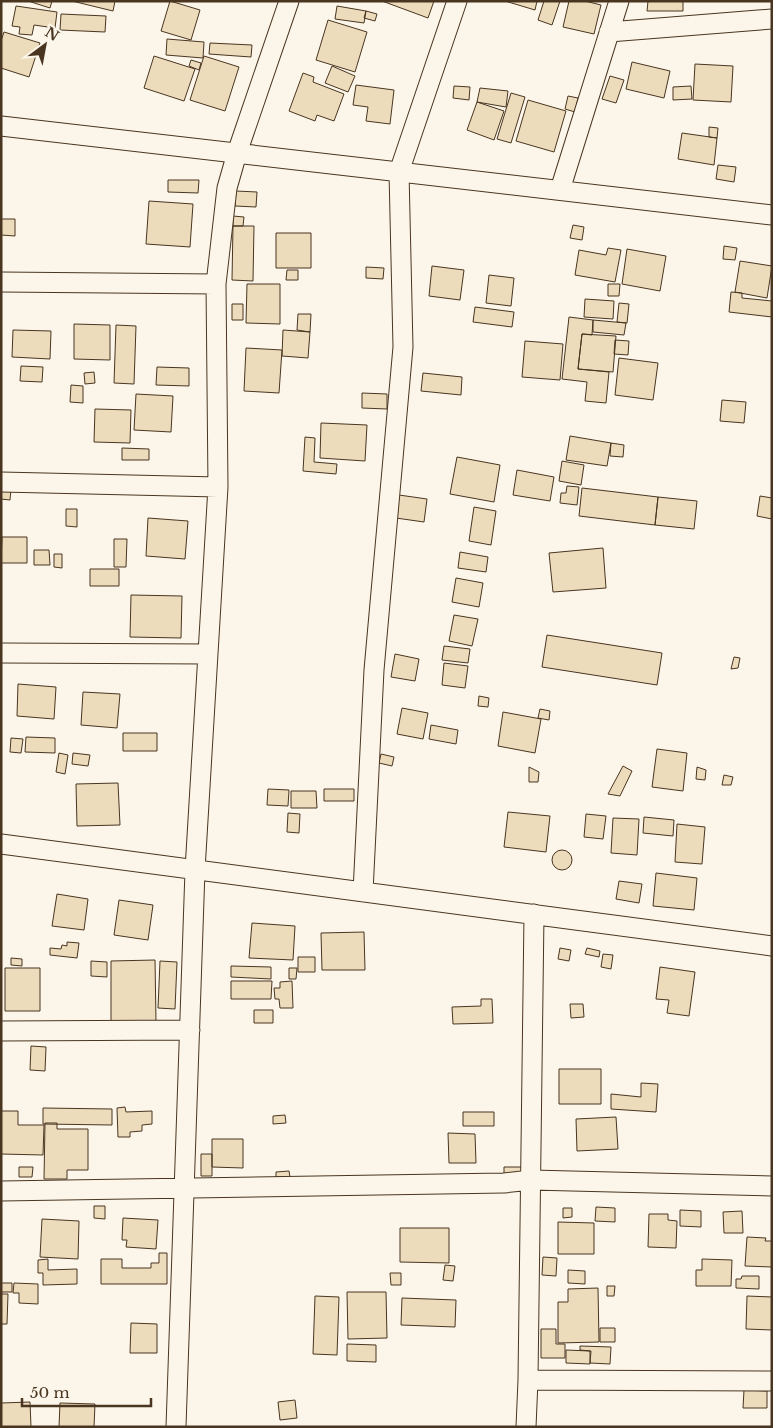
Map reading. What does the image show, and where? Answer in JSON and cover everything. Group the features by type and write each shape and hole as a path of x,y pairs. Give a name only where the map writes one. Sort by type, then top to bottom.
{"street":[{"path":"176,1427 195,870 218,487 216,284 227,188 237,153 289,1"},
{"path":"363,892 374,670 404,347 399,172 457,1"},
{"path":"560,190 619,1"},
{"path":"610,32 772,20"},
{"path":"1,126 772,215"},
{"path":"1,282 216,284"},
{"path":"1,482 218,487"},
{"path":"1,653 208,654"},
{"path":"1,844 772,946"},
{"path":"526,1427 534,914"},
{"path":"1,1032 190,1030"},
{"path":"1,1191 504,1183 531,1180 772,1186"},
{"path":"528,1380 772,1380"}],"building":[{"path":"28,1 52,1 50,8"},
{"path":"72,1 115,1 113,11"},
{"path":"170,1 200,10 191,40 161,31"},
{"path":"382,1 434,1 428,18"},
{"path":"505,1 537,1 535,10"},
{"path":"544,1 560,1 552,25 538,20"},
{"path":"569,1 585,1 601,5 594,34 563,27"},
{"path":"648,1 683,1 683,11 647,11"},
{"path":"16,6 57,12 55,28 34,25 32,35 19,34 20,27 12,26"},
{"path":"337,6 366,11 364,23 335,19"},
{"path":"366,11 377,14 375,21 364,18"},
{"path":"61,14 106,16 105,32 60,30"},
{"path":"328,20 367,32 355,72 316,60"},
{"path":"4,32 40,43 29,77 1,68 1,41"},
{"path":"167,39 204,42 203,58 166,55"},
{"path":"210,43 252,45 251,57 209,54"},
{"path":"154,56 195,69 184,101 144,88"},
{"path":"204,56 239,67 225,111 190,100"},
{"path":"191,60 201,63 199,70 189,66"},
{"path":"632,62 670,71 664,98 626,89"},
{"path":"695,64 733,66 731,102 693,100"},
{"path":"332,66 355,76 348,92 325,83"},
{"path":"303,73 314,77 313,82 344,94 334,121 317,115 315,121 289,111"},
{"path":"610,76 624,80 616,103 602,99"},
{"path":"356,85 394,90 390,124 366,121 368,107 353,105"},
{"path":"454,86 470,87 469,100 453,98"},
{"path":"691,86 692,99 673,100 673,87"},
{"path":"480,88 508,91 506,107 477,102"},
{"path":"511,93 525,97 511,143 497,139"},
{"path":"568,96 578,98 575,112 565,109"},
{"path":"528,100 566,111 554,152 516,141"},
{"path":"477,102 504,111 494,140 467,130"},
{"path":"709,127 718,128 717,138 709,137"},
{"path":"682,133 717,138 714,165 678,159"},
{"path":"718,165 736,167 734,182 716,179"},
{"path":"168,180 199,180 198,193 168,192"},
{"path":"236,191 257,192 256,207 235,206"},
{"path":"149,201 193,204 190,247 146,244"},
{"path":"233,216 244,217 243,226 233,226"},
{"path":"1,219 15,219 15,236 1,235"},
{"path":"573,225 584,227 582,240 570,238"},
{"path":"233,226 254,226 253,281 232,280"},
{"path":"276,233 311,233 311,268 276,268"},
{"path":"724,246 737,248 735,260 723,259"},
{"path":"608,248 621,250 615,282 575,275 579,250 606,255"},
{"path":"627,249 666,256 660,291 622,284"},
{"path":"740,261 772,266 767,298 735,292"},
{"path":"432,266 464,270 460,300 429,296"},
{"path":"366,267 384,268 383,279 366,278"},
{"path":"287,270 298,270 298,280 286,280"},
{"path":"489,275 514,278 511,306 486,303"},
{"path":"247,284 280,284 280,324 246,323"},
{"path":"608,284 620,284 619,296 608,296"},
{"path":"731,292 742,293 742,298 772,301 772,317 729,312"},
{"path":"585,299 614,301 613,319 584,317"},
{"path":"619,303 629,304 627,323 617,322"},
{"path":"232,304 243,304 243,320 232,320"},
{"path":"475,307 514,312 512,327 473,322"},
{"path":"298,314 311,314 310,332 297,330"},
{"path":"569,317 593,320 592,335 582,334 578,369 609,372 606,403 585,401 587,382 562,379"},
{"path":"593,320 626,323 624,335 593,332"},
{"path":"74,324 110,325 110,360 74,359"},
{"path":"116,325 136,326 134,384 114,383"},
{"path":"13,330 51,331 50,359 12,357"},
{"path":"283,330 310,332 308,358 282,356"},
{"path":"582,334 616,336 613,372 578,369"},
{"path":"615,340 629,341 628,355 614,354"},
{"path":"525,341 563,344 560,380 522,377"},
{"path":"246,348 282,350 279,393 244,391"},
{"path":"619,358 658,363 653,400 615,395"},
{"path":"21,366 43,367 42,382 20,381"},
{"path":"157,367 189,368 189,386 156,385"},
{"path":"94,372 95,383 85,384 84,373"},
{"path":"423,373 462,377 461,395 421,391"},
{"path":"71,385 83,386 83,403 70,402"},
{"path":"362,393 387,394 387,409 362,408"},
{"path":"136,394 173,396 171,432 134,430"},
{"path":"722,400 746,402 744,423 720,421"},
{"path":"95,409 131,410 130,443 94,442"},
{"path":"321,423 367,425 365,461 320,458"},
{"path":"570,436 611,443 607,466 566,460"},
{"path":"305,437 315,438 314,462 337,464 336,474 303,471"},
{"path":"611,443 624,445 623,457 610,456"},
{"path":"122,448 149,449 149,460 122,460"},
{"path":"457,457 500,465 494,502 450,494"},
{"path":"562,461 584,465 581,485 559,481"},
{"path":"517,470 554,477 550,501 513,495"},
{"path":"567,486 579,487 577,505 560,503 561,493 566,493"},
{"path":"582,488 658,497 655,525 579,516"},
{"path":"1,489 11,489 10,500 1,499"},
{"path":"392,494 427,499 424,522 389,517"},
{"path":"760,496 772,498 772,519 757,516"},
{"path":"658,497 697,501 694,529 655,525"},
{"path":"474,507 496,511 491,545 469,541"},
{"path":"66,509 77,509 77,527 66,526"},
{"path":"148,518 188,521 185,559 146,556"},
{"path":"2,537 27,537 27,563 1,563"},
{"path":"114,539 127,539 126,567 114,567"},
{"path":"603,548 606,588 553,592 549,553"},
{"path":"34,550 49,550 50,565 34,565"},
{"path":"460,552 488,557 486,572 458,568"},
{"path":"54,554 62,554 62,568 54,567"},
{"path":"90,569 119,569 119,586 90,586"},
{"path":"456,578 483,583 479,607 452,602"},
{"path":"131,595 182,596 181,638 130,637"},
{"path":"454,615 478,619 472,646 449,641"},
{"path":"547,635 662,653 657,685 542,667"},
{"path":"444,646 470,649 468,663 442,660"},
{"path":"395,654 419,659 415,681 391,677"},
{"path":"734,657 740,658 738,668 731,669"},
{"path":"444,663 468,666 465,688 442,685"},
{"path":"18,684 56,687 54,719 17,716"},
{"path":"83,692 120,694 117,728 81,725"},
{"path":"479,696 489,698 488,707 478,706"},
{"path":"402,708 428,713 423,739 397,734"},
{"path":"540,709 550,711 549,720 538,718"},
{"path":"503,712 541,719 535,753 498,746"},
{"path":"431,725 458,730 456,744 429,739"},
{"path":"123,733 157,733 157,751 123,751"},
{"path":"26,737 55,738 55,753 25,752"},
{"path":"11,738 23,739 21,753 10,752"},
{"path":"657,749 687,753 683,791 652,787"},
{"path":"59,753 68,755 65,774 56,772"},
{"path":"73,753 90,755 88,766 72,764"},
{"path":"381,754 394,757 392,766 379,763"},
{"path":"623,766 632,771 620,796 608,794"},
{"path":"529,767 539,772 538,782 529,782"},
{"path":"697,767 706,770 705,780 696,779"},
{"path":"724,775 733,777 731,785 722,785"},
{"path":"118,783 120,825 77,826 76,784"},
{"path":"268,789 289,790 288,806 267,805"},
{"path":"324,789 354,789 354,801 324,801"},
{"path":"291,791 316,791 317,808 291,808"},
{"path":"508,812 550,816 546,852 504,847"},
{"path":"288,813 300,814 299,833 287,832"},
{"path":"586,814 606,816 603,839 584,837"},
{"path":"644,817 674,820 673,836 643,833"},
{"path":"613,818 639,819 637,855 611,853"},
{"path":"677,824 705,827 702,864 675,862"},
{"path":"562,850 569,853 572,860 569,867 562,870 555,867 552,860 555,853"},
{"path":"656,873 697,878 694,910 653,906"},
{"path":"619,881 642,884 639,903 616,899"},
{"path":"57,894 88,899 84,930 52,926"},
{"path":"119,900 153,905 148,940 114,935"},
{"path":"252,923 295,926 293,960 249,958"},
{"path":"364,932 365,970 322,970 321,933"},
{"path":"67,942 79,943 77,958 50,955 50,948 61,949 62,945 67,946"},
{"path":"560,948 571,950 569,961 558,959"},
{"path":"587,948 600,951 599,957 585,954"},
{"path":"603,954 613,955 611,969 601,967"},
{"path":"298,957 315,957 315,972 298,972"},
{"path":"11,958 22,959 22,966 11,965"},
{"path":"155,960 156,1021 111,1021 111,961"},
{"path":"91,961 107,962 107,977 91,976"},
{"path":"160,961 177,962 175,1009 158,1008"},
{"path":"231,966 271,967 271,979 231,977"},
{"path":"660,967 695,972 689,1016 667,1013 669,1000 656,999"},
{"path":"5,968 40,968 40,1011 5,1011"},
{"path":"289,968 297,968 296,979 289,979"},
{"path":"231,981 272,981 271,999 231,999"},
{"path":"292,981 293,1008 280,1008 279,999 275,999 274,988 280,988 280,982"},
{"path":"481,999 492,999 493,1023 453,1024 452,1007 481,1006"},
{"path":"570,1004 583,1004 584,1017 571,1018"},
{"path":"254,1010 273,1010 273,1023 254,1023"},
{"path":"31,1046 46,1047 45,1071 30,1070"},
{"path":"559,1069 601,1069 601,1104 559,1104"},
{"path":"641,1083 658,1084 656,1112 611,1109 611,1094 641,1097"},
{"path":"125,1107 126,1112 152,1111 152,1124 142,1125 142,1131 130,1132 130,1137 118,1137 117,1108"},
{"path":"43,1108 112,1109 112,1125 43,1124"},
{"path":"1,1111 18,1111 18,1125 44,1125 43,1155 1,1154"},
{"path":"463,1112 494,1112 494,1126 463,1126"},
{"path":"285,1115 286,1123 273,1124 273,1116"},
{"path":"616,1117 618,1149 577,1151 576,1119"},
{"path":"45,1123 57,1123 57,1129 88,1129 88,1170 67,1170 67,1179 44,1179"},
{"path":"448,1133 475,1134 476,1163 449,1163"},
{"path":"212,1139 243,1139 243,1168 212,1167"},
{"path":"201,1154 212,1154 212,1176 201,1176"},
{"path":"19,1167 33,1167 32,1177 19,1177"},
{"path":"504,1167 522,1167 522,1178 504,1178"},
{"path":"289,1171 290,1177 276,1177 276,1172"},
{"path":"94,1206 105,1206 105,1219 94,1218"},
{"path":"596,1207 615,1208 615,1222 595,1221"},
{"path":"563,1208 572,1208 572,1217 563,1218"},
{"path":"680,1210 701,1211 701,1227 680,1226"},
{"path":"742,1211 743,1233 724,1233 723,1212"},
{"path":"649,1214 668,1214 668,1220 677,1221 676,1248 648,1247"},
{"path":"123,1218 158,1220 156,1249 126,1247 127,1240 122,1240"},
{"path":"42,1219 79,1221 78,1259 40,1257"},
{"path":"558,1222 594,1223 594,1254 558,1254"},
{"path":"400,1228 449,1228 449,1263 400,1262"},
{"path":"747,1237 766,1238 765,1241 772,1241 772,1267 745,1266"},
{"path":"159,1253 167,1253 167,1284 101,1284 101,1259 122,1259 122,1268 151,1268 151,1263 159,1263"},
{"path":"543,1257 557,1258 556,1276 542,1275"},
{"path":"48,1259 48,1270 77,1269 77,1284 43,1285 43,1273 38,1273 38,1260"},
{"path":"702,1259 732,1260 731,1286 696,1286 696,1270 702,1270"},
{"path":"445,1265 455,1266 453,1281 443,1280"},
{"path":"568,1270 585,1271 585,1284 568,1283"},
{"path":"390,1273 401,1273 401,1285 391,1285"},
{"path":"742,1276 759,1276 759,1289 736,1288 736,1279 741,1279"},
{"path":"1,1283 12,1283 12,1292 1,1292"},
{"path":"14,1283 38,1284 38,1304 19,1303 19,1293 13,1293"},
{"path":"607,1286 615,1286 614,1296 607,1296"},
{"path":"598,1288 599,1342 558,1343 558,1302 568,1302 568,1289"},
{"path":"347,1292 386,1292 387,1338 348,1339"},
{"path":"1,1294 8,1294 7,1324 1,1324"},
{"path":"315,1296 339,1297 337,1355 313,1354"},
{"path":"747,1296 772,1297 772,1330 746,1329"},
{"path":"402,1298 456,1300 455,1327 401,1325"},
{"path":"131,1323 157,1324 157,1353 130,1353"},
{"path":"600,1328 615,1328 615,1342 600,1342"},
{"path":"541,1329 556,1329 556,1344 565,1344 565,1358 541,1358"},
{"path":"347,1344 376,1345 376,1362 347,1361"},
{"path":"580,1346 611,1347 610,1364 590,1363 591,1351 580,1350"},
{"path":"566,1350 590,1351 590,1364 566,1363"},
{"path":"744,1390 767,1391 767,1408 743,1408"},
{"path":"295,1400 297,1418 280,1420 278,1402"},
{"path":"30,1402 31,1427 1,1427 1,1403"},
{"path":"60,1403 95,1404 94,1427 59,1427"}]}
